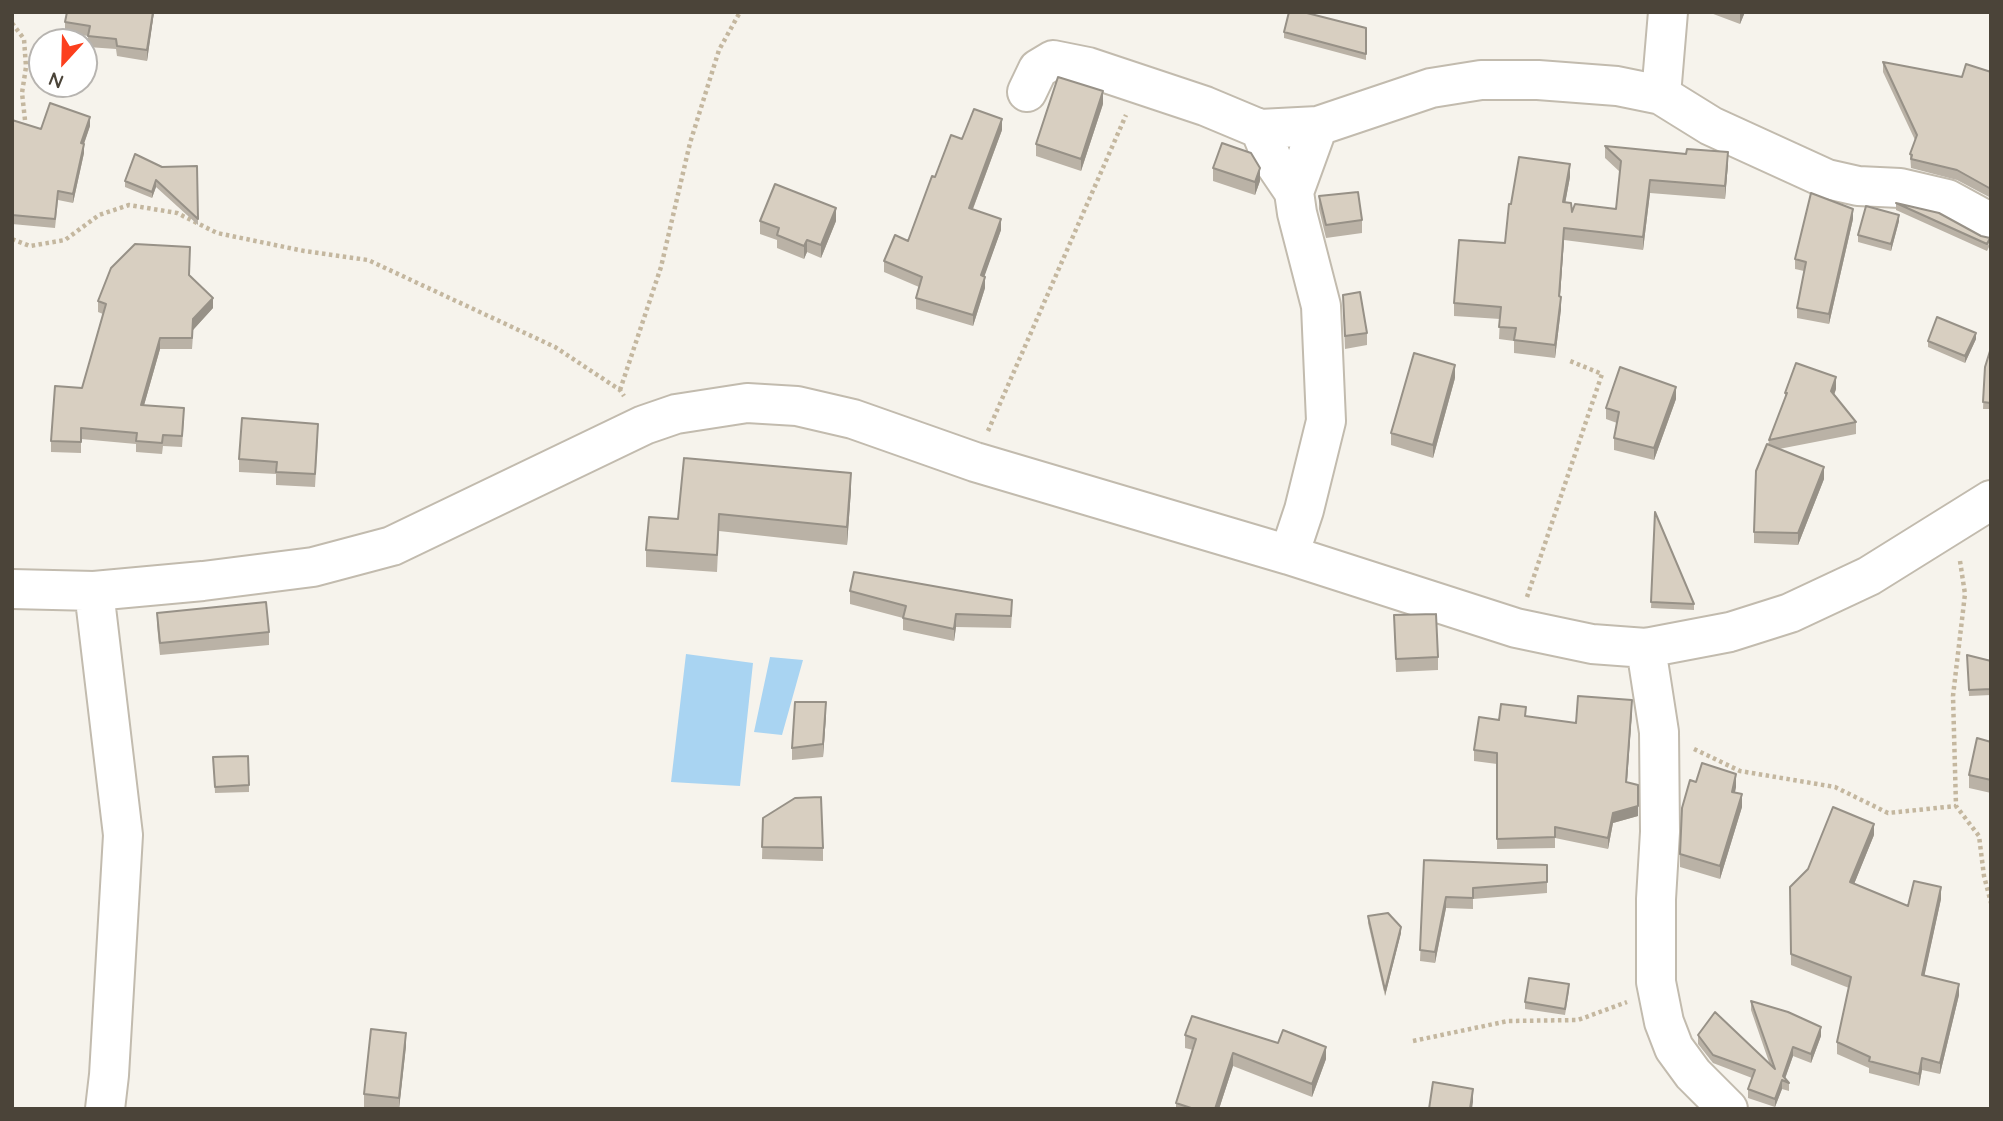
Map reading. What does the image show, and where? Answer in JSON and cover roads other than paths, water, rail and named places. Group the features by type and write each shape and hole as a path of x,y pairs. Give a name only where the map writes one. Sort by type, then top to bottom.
{"street":[{"path":"1661,95 1668,12"},
{"path":"1027,92 1038,69 1053,60 1088,67 1205,106 1259,129 1318,126 1431,88 1481,80 1538,80 1617,86 1661,95 1712,126 1827,179 1858,186 1900,188 1947,199 1991,223"},
{"path":"1294,192 1318,126"},
{"path":"1259,129 1273,162 1294,192 1321,306 1326,421 1304,510 1289,555"},
{"path":"12,589 94,591 313,567 392,546 645,425 676,414 747,403 797,406 853,419 975,461 1289,555 1516,628 1592,644 1646,648 1730,632 1790,613 1869,576 1991,500"},
{"path":"94,591 123,835 109,1075 104,1109"},
{"path":"1646,648 1659,732 1660,832 1656,900 1656,982 1664,1022 1674,1048 1693,1074 1728,1109"}],"water":[{"path":"686,654 753,663 740,786 671,782"},
{"path":"770,657 803,660 782,735 754,732"}]}
